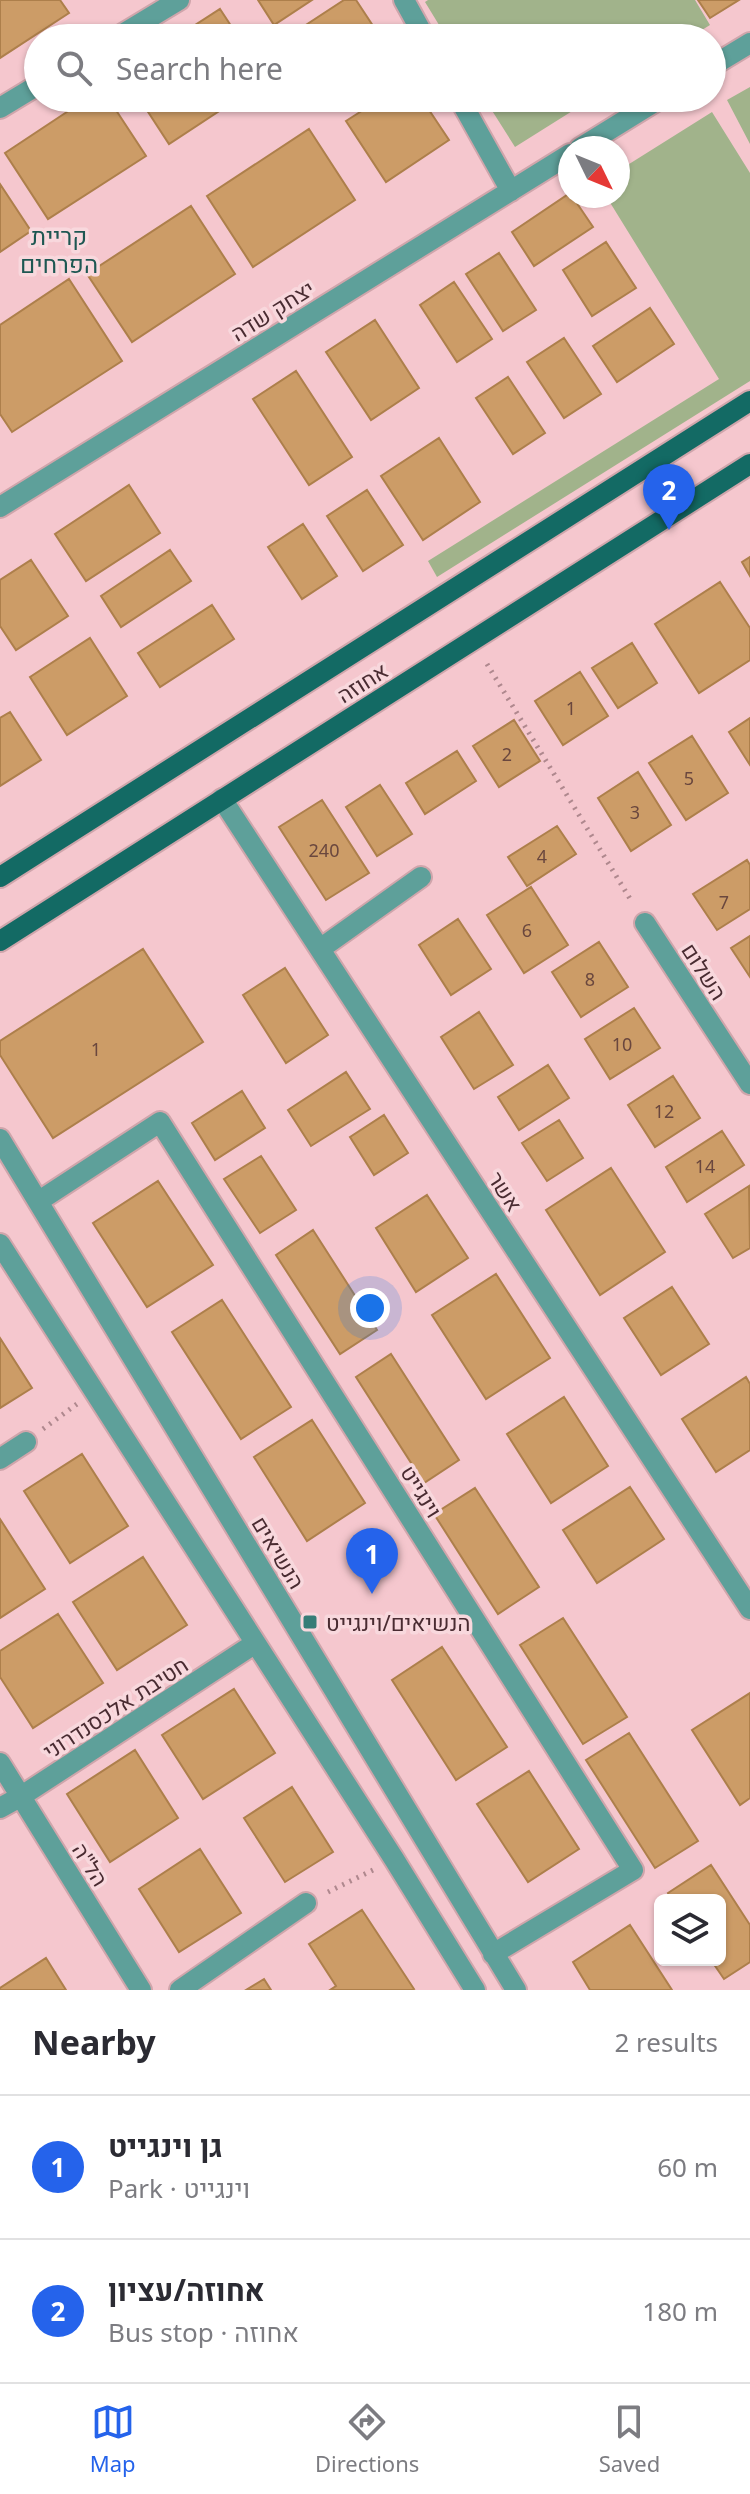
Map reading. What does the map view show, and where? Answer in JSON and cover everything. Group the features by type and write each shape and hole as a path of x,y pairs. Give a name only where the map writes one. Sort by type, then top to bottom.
{"main road":[{"name":"אחוזה","path":"0,877 750,401"},
{"name":"אחוזה","path":"0,941 750,464"}],"street":[{"path":"139,24 179,0"},
{"path":"404,0 417,24"},
{"path":"726,58 750,43"},
{"path":"0,108 24,93"},
{"path":"467,112 511,191"},
{"path":"599,136 638,112"},
{"name":"יצחק שדה","path":"0,507 558,162"},
{"name":"אשר","path":"222,799 750,1609"},
{"path":"320,949 421,877"},
{"name":"השלום","path":"645,923 750,1084"},
{"name":"וינגייט","path":"39,1201 160,1122 633,1870 493,1954"},
{"name":"הנשיאים","path":"0,1139 516,1990"},
{"path":"0,1244 475,1990"},
{"path":"0,1459 26,1442"},
{"name":"חטיבת אלכסנדרוני","path":"0,1808 254,1644"},
{"name":"הל\"ה","path":"0,1763 141,1990"},
{"path":"180,1990 306,1903"}],"path":[{"path":"487,664 645,923"},
{"path":"26,1442 94,1391"},
{"path":"306,1903 394,1859"}],"green space":[{"path":"695,0 709,24 438,24 425,2"},
{"path":"750,87 750,144 727,100"},
{"path":"493,112 571,112 515,147"},
{"path":"712,112 750,173 750,381 437,577 428,561 719,379 613,208 630,208 630,163"}],"building":[{"path":"0,0 60,0 69,13 52,24 24,24 24,42 0,58"},
{"path":"258,0 312,0 276,24"},
{"path":"344,0 356,0 372,24 307,24"},
{"path":"698,0 739,0 710,18"},
{"path":"220,9 230,24 197,24"},
{"path":"67,112 117,112 146,156 48,219 5,153"},
{"path":"148,112 218,112 169,144"},
{"path":"360,112 430,112 449,140 386,182 346,121"},
{"path":"309,129 355,200 253,267 207,196"},
{"path":"0,184 31,231 0,252"},
{"path":"558,201 558,208 580,208 593,227 534,266 512,232"},
{"path":"191,206 235,274 132,342 87,274"},
{"path":"606,242 636,288 592,316 563,270"},
{"path":"499,253 536,310 503,331 466,274"},
{"path":"69,279 122,361 12,432 0,414 0,325"},
{"path":"454,282 492,339 457,362 420,305"},
{"path":"650,308 674,344 617,382 593,346"},
{"path":"375,320 419,388 371,420 326,352"},
{"path":"564,338 601,394 564,418 527,362"},
{"path":"296,371 352,457 309,485 253,399"},
{"path":"508,377 545,433 513,454 476,398"},
{"path":"439,438 480,502 423,540 381,476"},
{"path":"129,485 160,533 86,581 55,534"},
{"path":"367,490 403,545 363,571 327,516"},
{"path":"303,524 337,576 302,599 268,547"},
{"path":"170,550 191,581 121,627 101,596"},
{"path":"750,557 750,576 742,562"},
{"path":"31,560 68,616 16,650 0,626 0,580"},
{"path":"720,582 750,628 750,660 699,693 655,624"},
{"path":"212,605 234,639 160,687 138,653"},
{"path":"90,638 127,696 67,735 30,677"},
{"path":"632,643 657,683 618,708 592,668"},
{"path":"580,672 608,716 563,745 535,701"},
{"path":"10,712 41,760 0,786 0,718"},
{"path":"750,718 750,765 729,732"},
{"path":"514,720 540,761 499,787 473,746"},
{"path":"692,736 728,793 686,820 649,763"},
{"path":"457,751 476,781 425,814 406,783"},
{"path":"638,772 671,825 631,851 598,798"},
{"path":"380,785 412,834 377,856 346,807"},
{"path":"322,800 369,873 326,900 279,827"},
{"path":"557,826 576,854 527,886 508,857"},
{"path":"747,860 750,865 750,909 717,930 693,894"},
{"path":"531,887 568,945 524,973 487,915"},
{"path":"458,919 491,969 451,995 419,945"},
{"path":"750,936 750,977 731,948"},
{"path":"599,942 628,987 581,1017 552,972"},
{"path":"143,949 203,1042 53,1138 0,1055 0,1041"},
{"path":"285,968 328,1035 286,1063 243,995"},
{"path":"634,1008 660,1048 610,1079 585,1039"},
{"path":"479,1012 513,1065 474,1089 441,1037"},
{"path":"548,1065 569,1098 519,1130 498,1097"},
{"path":"346,1072 370,1109 311,1146 288,1110"},
{"path":"673,1076 700,1118 655,1147 628,1105"},
{"path":"242,1091 265,1128 215,1160 192,1123"},
{"path":"384,1115 408,1153 374,1175 350,1137"},
{"path":"559,1120 583,1158 547,1181 522,1143"},
{"path":"722,1131 744,1165 687,1202 666,1167"},
{"path":"261,1156 296,1210 260,1233 224,1179"},
{"path":"611,1168 665,1252 600,1295 546,1210"},
{"path":"158,1181 213,1265 147,1307 93,1223"},
{"path":"749,1186 750,1248 733,1258 705,1214"},
{"path":"427,1195 468,1258 416,1292 376,1228"},
{"path":"313,1230 377,1330 340,1354 276,1255"},
{"path":"496,1274 550,1358 486,1399 432,1315"},
{"path":"672,1287 709,1344 661,1375 624,1318"},
{"path":"222,1300 291,1407 241,1439 172,1332"},
{"path":"0,1338 32,1388 0,1408"},
{"path":"391,1354 459,1460 424,1483 356,1377"},
{"path":"746,1377 750,1384 750,1450 716,1472 682,1419"},
{"path":"564,1397 608,1466 551,1503 507,1434"},
{"path":"312,1420 365,1503 307,1541 254,1457"},
{"path":"82,1454 128,1526 70,1563 24,1491"},
{"path":"630,1487 664,1539 597,1583 563,1530"},
{"path":"475,1488 539,1587 498,1614 434,1514"},
{"path":"0,1519 45,1589 0,1618"},
{"path":"143,1557 187,1625 117,1670 73,1602"},
{"path":"58,1614 103,1683 33,1728 0,1677 0,1651"},
{"path":"563,1618 627,1717 583,1744 520,1645"},
{"path":"442,1647 507,1747 456,1780 392,1680"},
{"path":"234,1689 275,1753 203,1799 162,1735"},
{"path":"750,1693 750,1798 740,1805 692,1730"},
{"path":"629,1733 698,1841 655,1868 586,1760"},
{"path":"135,1750 178,1818 110,1862 67,1794"},
{"path":"529,1771 579,1849 528,1882 477,1804"},
{"path":"292,1787 333,1852 285,1882 244,1818"},
{"path":"200,1849 241,1913 179,1952 139,1889"},
{"path":"711,1865 750,1925 750,1962 724,1979 715,1966 726,1966 726,1894 668,1893"},
{"path":"362,1910 414,1989 330,1990 336,1986 309,1944"},
{"path":"630,1925 672,1990 590,1990 573,1962"},
{"path":"46,1958 66,1990 0,1990 0,1988"},
{"path":"264,1979 271,1990 246,1990"}],"place":[{"name":"אחוזה/עציון","path":"669,530"},
{"name":"גן וינגייט","path":"372,1594"},
{"name":"הנשיאים/וינגייט","path":"310,1622"}],"district":[{"name":"קריית הפרחים","path":"59,249"}]}
